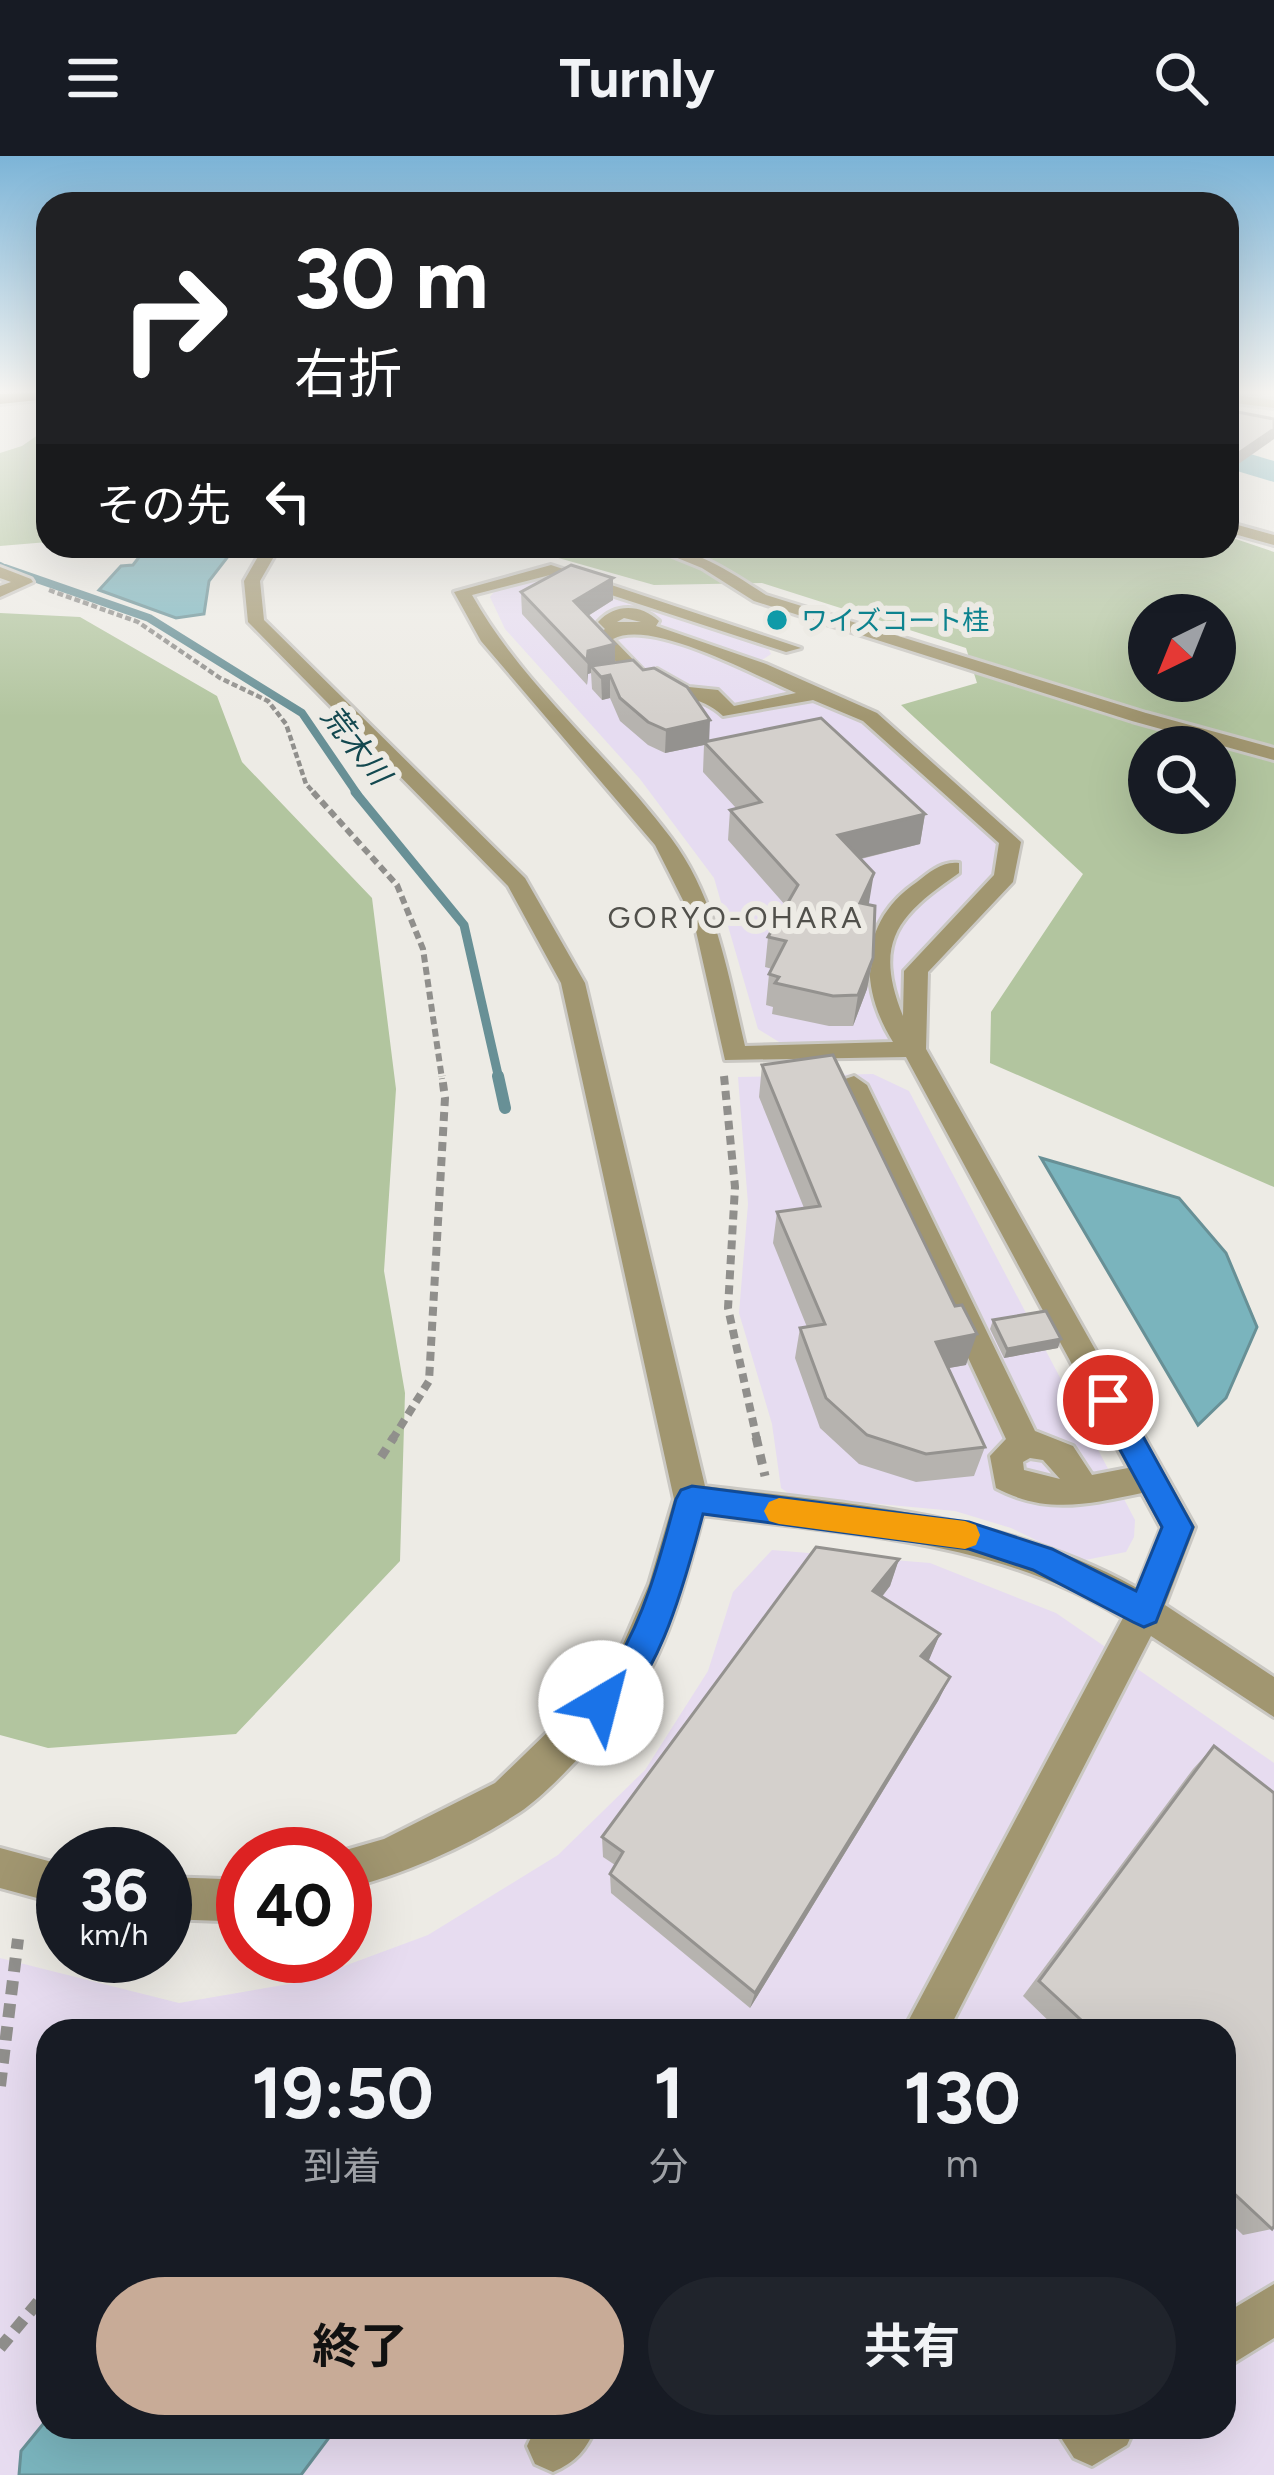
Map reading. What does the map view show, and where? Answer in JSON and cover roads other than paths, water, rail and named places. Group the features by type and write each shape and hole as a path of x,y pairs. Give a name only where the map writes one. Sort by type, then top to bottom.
{"street":[{"path":"1239,528 1274,537"},
{"path":"264,558 251,576 248,601 256,622 517,883 573,982 692,1499 668,1584 629,1672 509,1796 372,1862"},
{"path":"689,558 760,598 1274,754"},
{"path":"792,648 550,570 462,592 488,637 664,843 705,922 734,1054 914,1049"},
{"path":"0,572 25,582 0,592"},
{"path":"760,668 792,648 824,618"},
{"path":"753,735 730,712 721,692 683,692 602,638 616,629 646,628 760,668 870,717 1010,842 1005,877 916,971 914,1049"},
{"path":"656,672 731,658"},
{"path":"730,712 815,694"},
{"path":"932,2019 1144,1612 1178,1527 914,1049 897,1034 877,961 896,910 951,868"},
{"path":"854,1085 1025,1444"},
{"path":"1082,1490 1067,1458 1046,1443 1025,1444 1006,1456 1008,1478 1030,1492 1056,1496 1151,1478"},
{"path":"692,1499 969,1535 1041,1559 1144,1612 1274,1700"},
{"path":"0,1868 36,1878"},
{"path":"1236,2335 1274,2308"}],"water":[{"path":"138,558 227,558 209,581 204,614 176,618 99,590 121,566 133,565"},
{"path":"1041,1158 1179,1198 1226,1253 1257,1327 1226,1398 1198,1425"},
{"path":"36,2433 36,2439 328,2439 301,2475 19,2475 21,2451"}],"waterway":[{"name":"荒木川","path":"0,565 6,568"},
{"name":"荒木川","path":"6,568 149,618 302,713 358,795"},
{"name":"荒木川","path":"6,568 11,571"},
{"name":"荒木川","path":"355,792 464,925 499,1079"},
{"name":"荒木川","path":"498,1076 505,1108"}],"place":[{"name":"ワイズコート桂","path":"777,620"}],"district":[{"name":"GORYO-OHARA","path":"736,917"}]}
